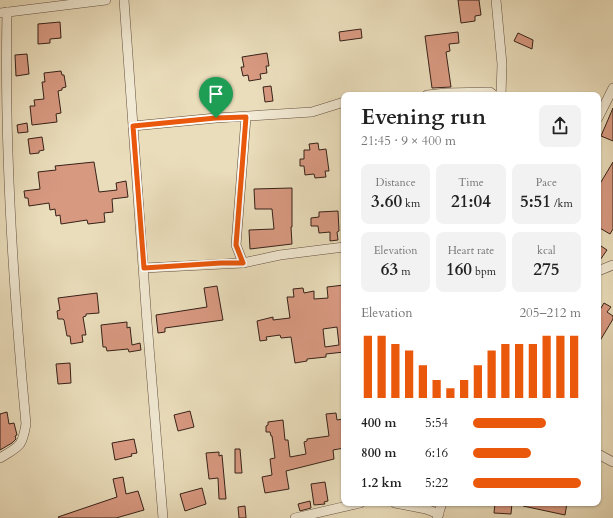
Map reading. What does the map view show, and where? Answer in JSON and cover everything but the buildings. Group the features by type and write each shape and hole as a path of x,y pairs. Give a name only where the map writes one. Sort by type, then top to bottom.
{"street":[{"path":"0,458 15,449 24,440 26,424 3,147 5,82 3,12 106,0"},
{"path":"124,0 154,415 163,518"},
{"path":"496,0 502,64 501,92"},
{"path":"601,112 613,88"},
{"path":"133,126 216,118 312,112 341,103"},
{"path":"243,263 236,245 246,117"},
{"path":"144,268 243,263 280,255 341,248"},
{"path":"601,270 613,264"},
{"path":"601,456 613,462"},
{"path":"295,518 347,506"},
{"path":"410,506 426,509 438,516 441,506"}],"route":[{"path":"246,117 236,245 243,263 144,268 133,126 216,118 246,117"}]}
